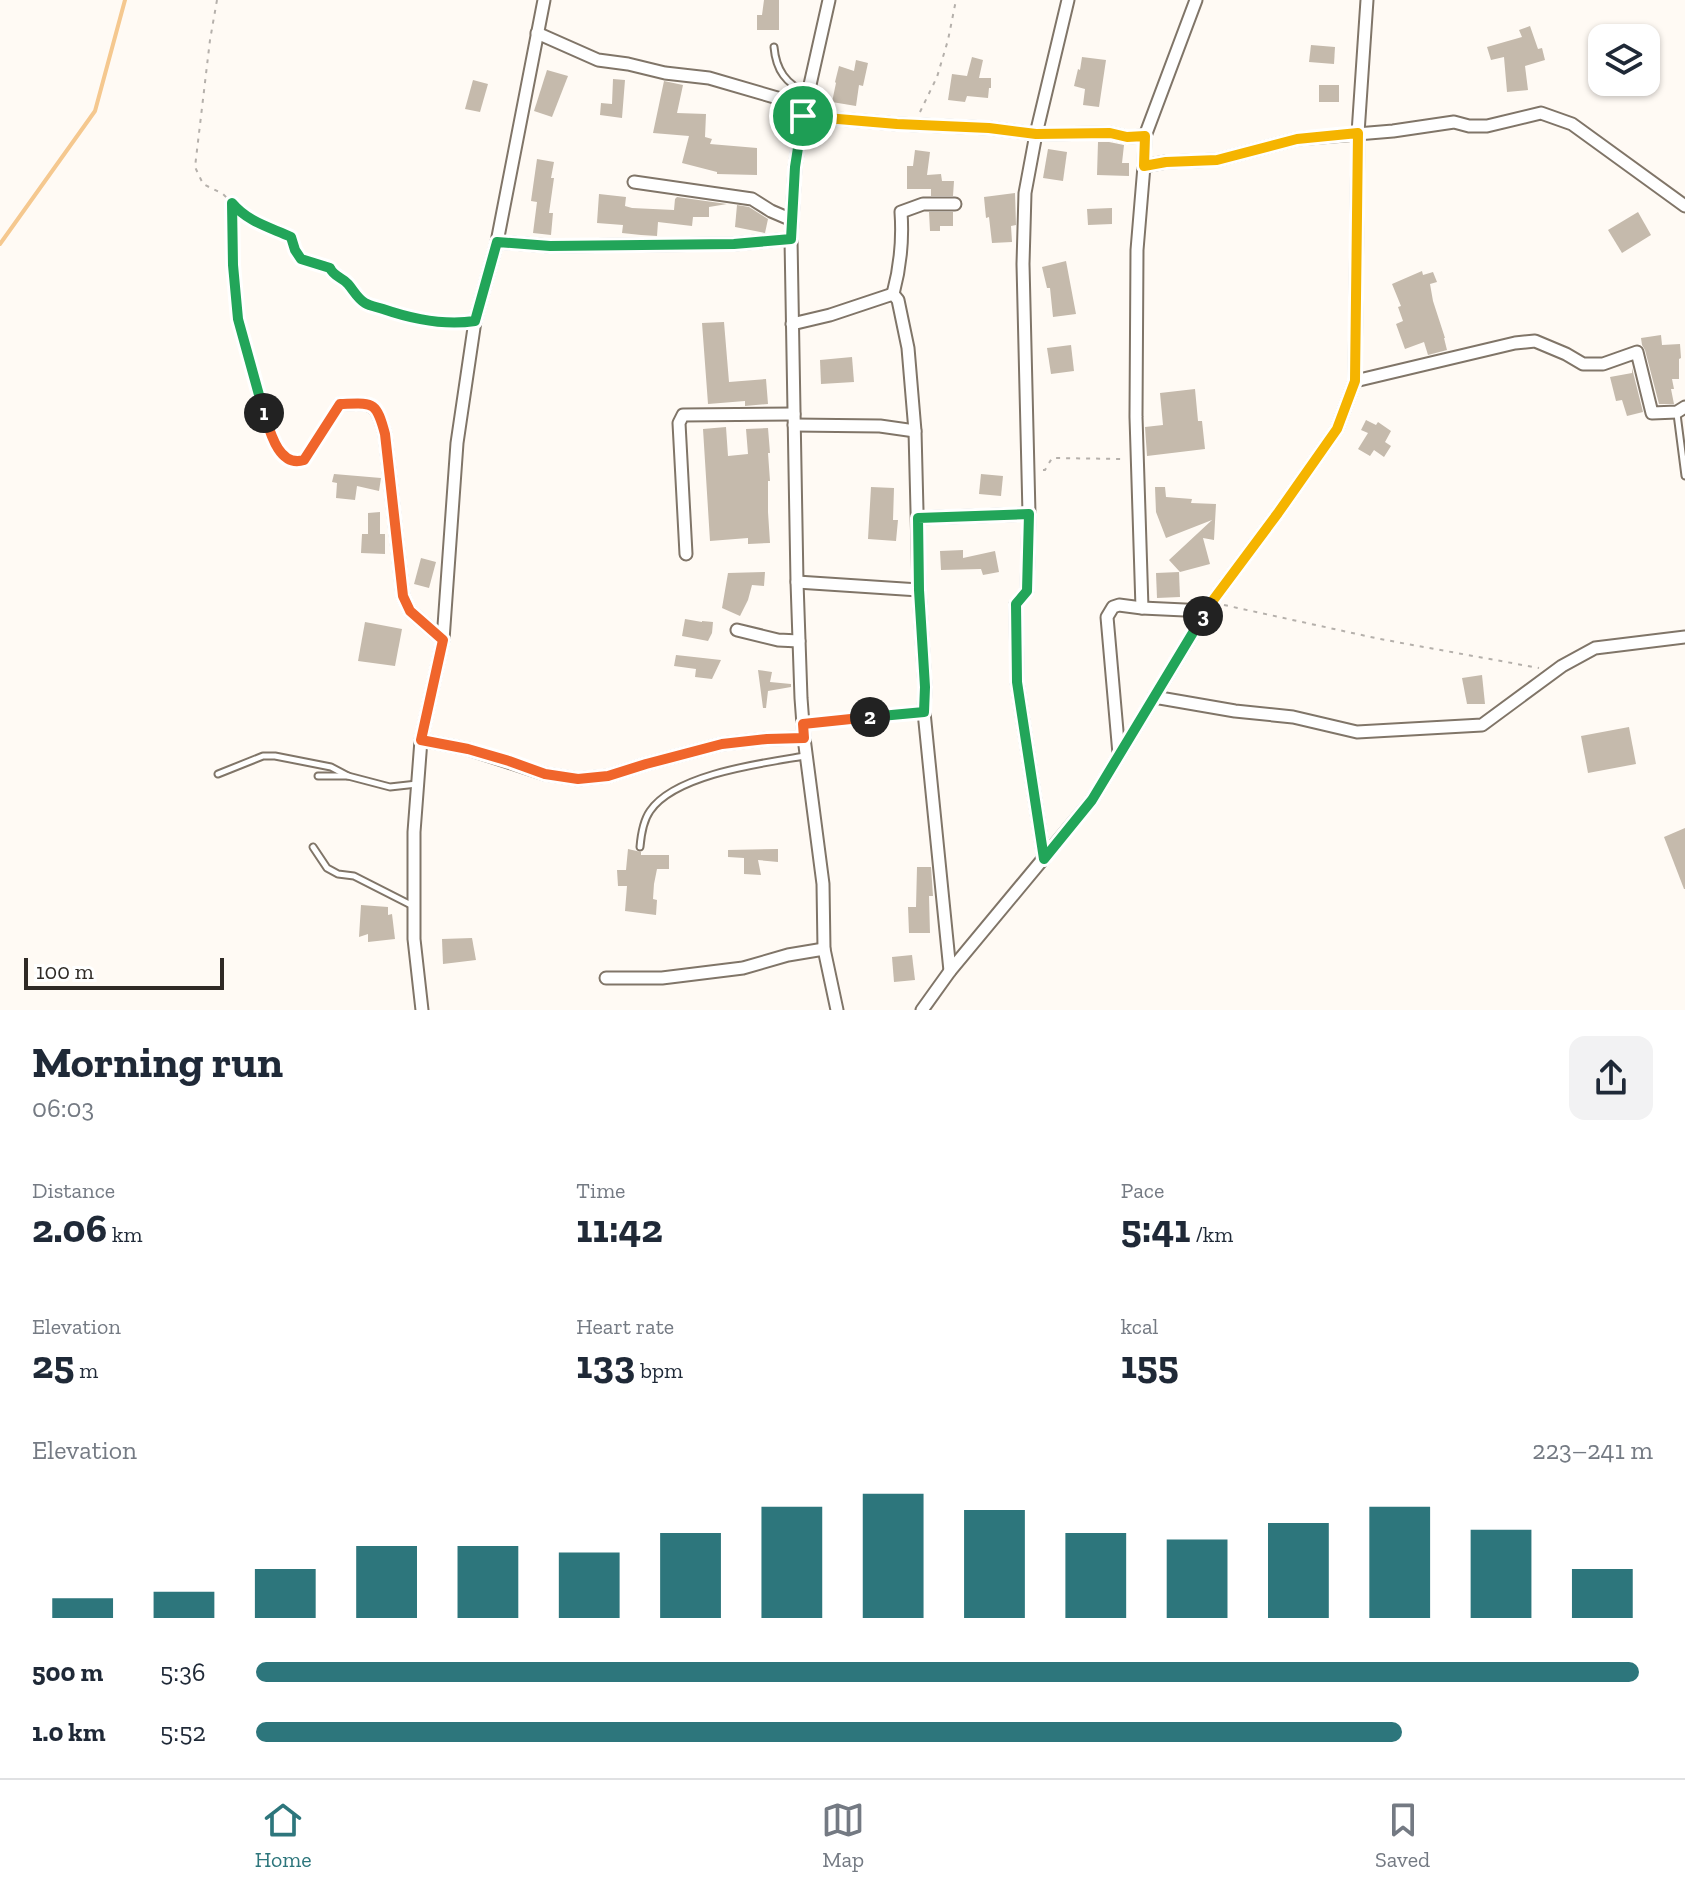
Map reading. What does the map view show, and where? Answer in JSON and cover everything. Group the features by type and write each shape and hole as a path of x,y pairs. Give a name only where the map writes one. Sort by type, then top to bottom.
{"street":[{"path":"422,1010 414,939 414,832 421,740 443,640 457,443 475,321 497,242 544,0"},
{"path":"829,0 795,167 791,239 797,582 803,724 823,884 824,949 837,1010"},
{"path":"1044,859 1017,682 1016,604 1027,591 1029,514 1024,221 1025,193 1036,134 1068,0"},
{"path":"1142,608 1136,417 1137,250 1145,136 1196,0"},
{"path":"922,1010 950,971 1092,800 1208,607 1337,429 1355,381 1358,133 1367,0"},
{"path":"537,33 598,60 709,78 804,111 910,125 989,128 1036,134 1145,136"},
{"path":"1144,166 1217,160 1297,139 1454,122 1487,126 1541,113 1572,124 1685,206"},
{"path":"634,182 752,199 792,220"},
{"path":"893,294 898,273 901,212 923,204 955,204"},
{"path":"497,242 550,246 734,244 791,239"},
{"path":"792,324 893,294"},
{"path":"893,294 898,300 908,348 915,431 924,712 950,971"},
{"path":"1355,381 1535,341 1583,364 1603,364 1637,352 1652,413 1681,410"},
{"path":"340,404 363,403 379,413 385,434 403,596 410,611 443,640"},
{"path":"686,554 679,423 683,415 794,420 915,431"},
{"path":"918,518 1029,514"},
{"path":"797,582 919,590"},
{"path":"1119,754 1107,617 1113,607 1208,607"},
{"path":"737,630 778,640 799,641"},
{"path":"1154,697 1293,717 1357,732 1482,725 1555,671 1595,648 1685,637"},
{"path":"421,740 468,749 545,774 578,779 608,776 722,744 804,738"},
{"path":"606,978 662,978 743,968 824,949"}],"lane":[{"path":"774,47 781,75 793,87 808,93"},
{"path":"1681,410 1685,476"},
{"path":"218,774 263,756 275,756 331,767 348,776 390,787 418,784"},
{"path":"640,847 649,811 659,800 684,785 711,775 806,756"},
{"path":"318,776 348,776"},
{"path":"313,847 327,868 338,874 354,876 414,906"}],"path":[{"path":"217,0 195,167 203,184 223,194 240,213 263,227 291,237 301,259 330,268 367,305 427,321 460,324 475,321"},
{"path":"910,125 921,111 937,77 956,0"},
{"path":"232,203 238,319 264,416 273,440 287,460 296,463 304,460 340,404"},
{"path":"1029,471 1045,470 1052,458 1138,459"},
{"path":"1208,607 1555,671"},
{"path":"803,724 924,712"}],"building":[{"path":"764,0 779,0 779,30 757,30 757,15 762,15"},
{"path":"1530,26 1545,60 1525,66 1528,90 1507,92 1504,57 1491,60 1487,47 1522,37 1519,30"},
{"path":"1311,45 1335,47 1334,64 1309,62"},
{"path":"972,57 983,60 979,78 991,78 988,98 967,96 965,102 948,100 952,74 967,76"},
{"path":"1082,57 1106,60 1099,107 1083,105 1085,89 1074,86"},
{"path":"856,60 868,63 863,86 859,85 856,106 832,102 839,66 854,71"},
{"path":"547,70 568,76 552,117 534,111"},
{"path":"613,79 625,80 622,118 600,115 601,103 612,104"},
{"path":"473,80 488,84 480,112 465,109"},
{"path":"664,81 683,85 677,113 706,114 705,137 712,139 710,144 757,148 757,175 717,174 682,163 689,136 653,133"},
{"path":"1319,85 1339,85 1339,102 1319,102"},
{"path":"1098,142 1124,145 1122,163 1129,163 1129,176 1097,175"},
{"path":"1048,149 1067,152 1063,181 1043,178"},
{"path":"915,150 930,152 927,175 941,174 942,181 954,181 953,196 931,196 931,189 907,189 907,166 913,166"},
{"path":"537,159 554,162 549,213 553,213 551,235 533,233 537,202 531,201"},
{"path":"1015,193 1016,225 1011,226 1012,242 992,243 984,197"},
{"path":"599,194 626,197 625,206 632,208 674,210 677,197 727,204 709,207 709,217 693,217 692,226 658,222 657,236 641,235 622,233 623,225 597,223"},
{"path":"737,205 749,207 768,219 765,233 735,227"},
{"path":"1112,208 1112,224 1088,225 1087,209"},
{"path":"929,212 953,212 953,226 940,226 940,231 930,231"},
{"path":"1638,212 1651,235 1622,253 1608,230"},
{"path":"1066,261 1076,314 1053,317 1050,288 1047,288 1042,267"},
{"path":"1422,271 1423,275 1433,272 1437,282 1430,284 1447,350 1428,355 1424,342 1405,349 1396,324 1403,321 1398,307 1401,306 1392,284"},
{"path":"724,322 729,382 766,379 768,404 745,406 745,401 708,404 702,323"},
{"path":"1661,335 1662,345 1680,344 1679,379 1672,379 1674,389 1671,389 1674,404 1659,404 1642,345 1641,338"},
{"path":"1071,345 1074,371 1051,374 1047,348"},
{"path":"852,357 854,382 821,384 820,360"},
{"path":"1632,368 1643,412 1627,416 1622,400 1616,401 1610,377 1632,373"},
{"path":"1195,389 1205,449 1147,456 1145,427 1163,425 1160,393"},
{"path":"1366,420 1376,425 1378,422 1391,431 1385,442 1391,446 1384,457 1374,450 1370,456 1358,449 1368,433 1361,430"},
{"path":"726,427 728,456 748,454 746,429 768,428 770,543 748,544 748,538 710,541 703,429"},
{"path":"334,474 381,478 379,491 357,486 355,500 336,498 337,483 332,482"},
{"path":"981,474 1003,476 1001,496 979,494"},
{"path":"871,487 894,488 893,520 898,520 896,541 868,539"},
{"path":"1155,487 1165,487 1166,497 1192,499 1191,503 1216,504 1214,540 1203,538 1210,564 1180,572 1169,560 1212,520 1166,538 1156,512"},
{"path":"380,512 380,534 385,534 385,554 361,553 362,534 368,534 368,513"},
{"path":"963,550 963,558 995,551 999,572 983,575 981,569 941,570 940,551"},
{"path":"421,558 436,562 429,588 414,584"},
{"path":"765,572 764,586 752,585 740,616 722,608 728,573"},
{"path":"1179,572 1180,597 1157,598 1156,573"},
{"path":"685,619 713,622 708,641 682,636"},
{"path":"365,622 402,629 395,666 358,661"},
{"path":"676,655 721,660 712,679 695,677 696,669 674,666"},
{"path":"758,670 772,672 770,682 791,684 791,687 768,691 766,708 763,708"},
{"path":"1482,675 1485,704 1467,704 1462,678"},
{"path":"1629,727 1636,764 1588,773 1581,736"},
{"path":"1685,828 1685,889 1684,889 1664,837"},
{"path":"628,849 641,852 641,855 669,855 669,869 657,869 653,899 657,900 656,915 625,911 627,886 618,886 617,870 626,870"},
{"path":"778,849 778,862 758,860 761,875 744,874 744,858 728,857 728,850"},
{"path":"917,867 931,867 933,896 929,896 930,933 909,933 908,907 916,907"},
{"path":"361,905 388,907 388,915 392,914 395,939 368,942 368,934 359,937"},
{"path":"472,938 476,960 443,964 442,939"},
{"path":"912,955 915,980 894,982 892,957"}],"waterway":[{"path":"0,244 95,111 125,0"}],"route":[{"path":"803,116 1036,134 1145,136 1144,166 1217,160 1297,139 1358,133 1355,381 1337,429 1211,603 1092,800 1044,859 1017,682 1016,604 1027,591 1029,514 918,518 924,712 803,724 804,738 722,744 608,776 578,779 545,774 468,749 421,740 443,640 410,611 403,596 385,434 379,413 363,403 340,404 304,460 296,463 287,460 273,440 264,416 238,319 232,203 240,213 263,227 291,237 301,259 330,268 367,305 427,321 460,324 475,321 497,242 550,246 734,244 791,239 795,167 803,116"}]}
